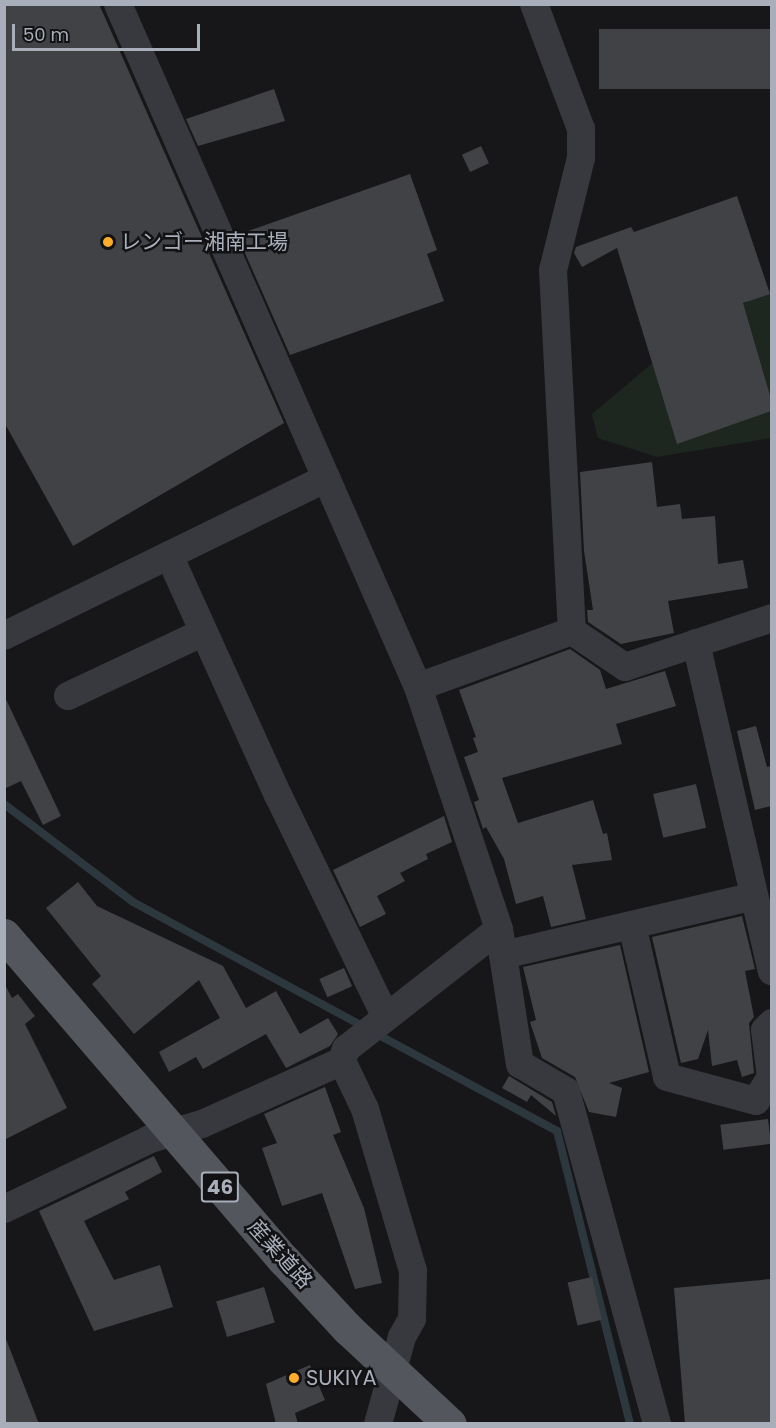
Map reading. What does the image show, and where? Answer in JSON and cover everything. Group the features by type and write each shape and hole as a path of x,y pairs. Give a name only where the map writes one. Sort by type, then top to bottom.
{"main road":[{"name":"産業道路","path":"4,935 171,1132 332,1312 392,1372 450,1424"}],"street":[{"path":"118,4 417,687 501,942 520,1064 566,1090 657,1424"},
{"path":"534,4 581,129 581,158 553,270 572,631"},
{"path":"4,636 326,478"},
{"path":"169,555 278,795 386,1017"},
{"path":"572,631 625,667 771,618"},
{"path":"417,687 572,631"},
{"path":"68,696 204,632"},
{"path":"696,644 771,971"},
{"path":"378,1424 392,1372 412,1319 413,1271 365,1109 342,1060 346,1049 386,1017 501,942 632,925 754,896"},
{"path":"632,925 667,1077 756,1101 771,1077 765,1030 771,1023"},
{"path":"4,1209 171,1132 202,1124 342,1060"}],"shaded area":[{"path":"771,289 771,438 657,457 598,438 592,414 687,334"}],"building":[{"name":"レンゴー湘南工場","path":"4,4 99,4 284,423 73,546 4,422"},
{"path":"599,29 771,29 771,89 599,89"},
{"path":"274,89 285,121 198,146 186,119"},
{"path":"481,146 489,163 470,172 462,155"},
{"path":"410,174 437,250 427,254 444,301 290,355 237,235"},
{"path":"737,196 770,294 743,303 771,399 771,411 677,444 617,248 582,267 574,253 576,247 631,227 634,232"},
{"path":"652,462 657,507 680,504 682,519 715,516 718,564 743,560 748,588 668,601 674,633 621,644 588,622 587,610 593,610 584,551 580,472"},
{"path":"570,649 600,670 606,689 665,671 676,706 616,724 622,744 502,778 518,823 593,800 603,834 607,833 612,860 572,865 586,919 551,927 543,896 516,904 504,859 486,827 483,829 474,802 479,800 464,757 478,752 473,738 476,737 459,690"},
{"path":"4,695 61,816 43,825 21,781 4,789"},
{"path":"756,726 767,767 771,766 771,806 755,810 737,731"},
{"path":"696,784 706,828 663,838 653,794"},
{"path":"444,816 452,842 426,854 428,859 400,873 405,881 377,896 386,914 360,927 333,870"},
{"path":"78,882 97,906 223,966 246,1008 276,991 300,1034 328,1018 338,1034 330,1046 286,1068 266,1034 203,1069 196,1057 169,1072 159,1052 220,1018 199,980 134,1034 92,984 101,976 46,908"},
{"path":"742,916 755,969 745,971 754,1017 749,1023 754,1073 742,1077 737,1060 712,1066 708,1030 698,1059 681,1063 652,937"},
{"path":"620,945 649,1072 609,1083 622,1088 616,1117 589,1112 575,1077 542,1058 530,1022 536,1020 523,967"},
{"path":"344,968 352,986 327,997 319,979"},
{"path":"4,983 12,998 18,994 35,1016 25,1024 67,1108 4,1140"},
{"path":"509,1076 552,1102 556,1116 531,1095 527,1102 502,1088"},
{"path":"325,1087 341,1132 333,1135 364,1208 382,1283 355,1289 322,1193 282,1206 262,1148 277,1143 264,1114"},
{"path":"768,1119 771,1144 723,1150 720,1125"},
{"path":"154,1156 162,1172 125,1192 129,1199 84,1221 114,1280 160,1265 173,1307 94,1331 39,1211"},
{"path":"592,1277 602,1320 578,1325 568,1283"},
{"path":"771,1279 771,1424 685,1424 674,1288"},
{"path":"264,1287 275,1322 227,1337 216,1302"},
{"path":"4,1339 6,1339 39,1424 4,1424"},
{"path":"310,1365 325,1400 295,1413 298,1424 276,1424 266,1384"}],"waterway":[{"path":"4,804 133,902 364,1027"},
{"path":"375,1033 557,1131 630,1424"}],"place":[{"name":"レンゴー湘南工場","path":"108,242"},
{"name":"SUKIYA","path":"294,1378"}]}
